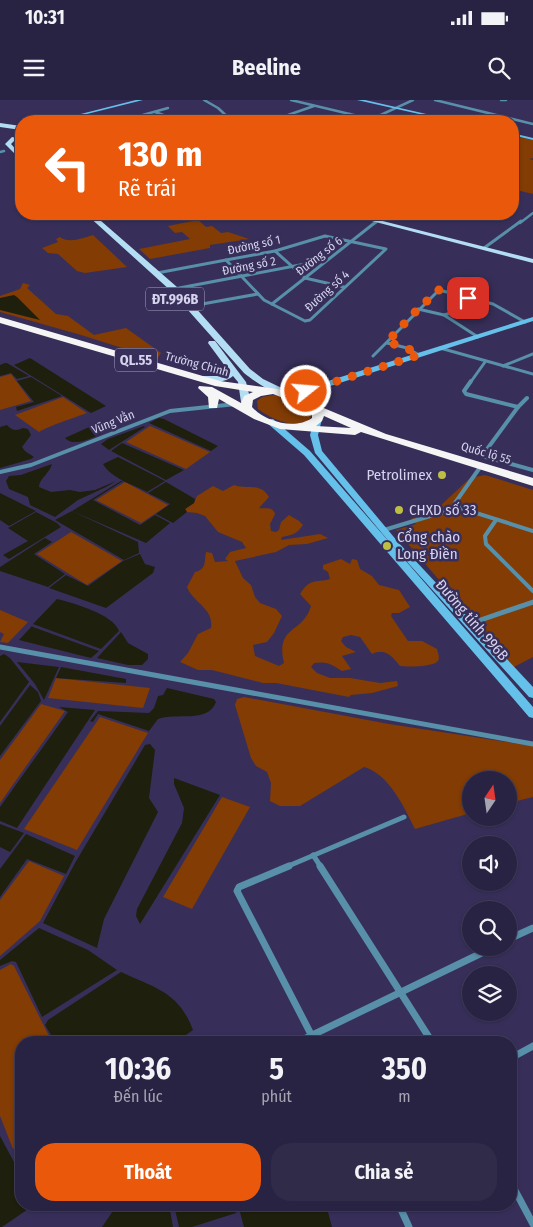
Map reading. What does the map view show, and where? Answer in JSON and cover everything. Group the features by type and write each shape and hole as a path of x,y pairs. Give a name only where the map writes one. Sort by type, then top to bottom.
{"highway":[{"name":"Trường Chinh","path":"0,320 202,383 267,419"},
{"name":"Trường Chinh","path":"0,328 202,383 274,391 288,395"},
{"path":"202,383 214,396 213,406"},
{"path":"244,406 253,395 274,391"},
{"name":"Quốc lộ 55","path":"288,395 344,423 374,435 481,466 533,472"},
{"path":"308,404 318,413 316,424"},
{"name":"Quốc lộ 55","path":"267,419 292,428 316,424 374,435"}],"main road":[{"path":"80,115 141,100"},
{"path":"359,100 428,115"},
{"path":"2,125 15,127"},
{"path":"519,135 533,138"},
{"path":"0,139 15,137"},
{"path":"13,151 8,144 15,139"},
{"path":"2,151 13,151"},
{"path":"2,151 15,161"},
{"name":"ĐT.996B","path":"90,220 157,273 174,289 247,371 260,381 288,395"},
{"path":"373,220 533,261"},
{"name":"ĐT.996B","path":"94,222 177,301 233,369 242,382 244,406"},
{"path":"288,395 533,320"},
{"path":"202,383 227,377 232,374 233,369"},
{"path":"308,404 310,394 321,386"},
{"name":"Đường tỉnh 996B","path":"267,419 307,453 533,694"},
{"name":"Đường tỉnh 996B","path":"316,424 315,444 322,456 384,530 391,544 533,714"}],"street":[{"path":"204,100 226,115"},
{"path":"291,100 354,115"},
{"path":"381,115 413,100"},
{"path":"435,100 496,115"},
{"path":"501,100 506,100"},
{"path":"288,115 315,106"},
{"path":"143,115 168,108"},
{"path":"154,112 163,115"},
{"path":"519,121 532,124"},
{"path":"484,248 533,213"},
{"name":"Đường số 6","path":"272,304 377,221"},
{"name":"Đường số 1","path":"157,273 275,252 325,236 352,241"},
{"name":"Đường số 4","path":"226,260 258,294 272,304 301,320 310,320 386,249 352,241"},
{"path":"275,252 305,278 344,287"},
{"name":"Đường số 2","path":"174,289 326,260"},
{"path":"373,356 439,290 493,304 525,322"},
{"path":"191,306 258,294"},
{"path":"444,315 483,301"},
{"path":"418,309 444,315 478,337"},
{"path":"387,342 407,348 419,355"},
{"path":"440,348 533,374"},
{"path":"503,366 533,354"},
{"path":"485,362 464,391 466,394 518,407"},
{"path":"527,398 518,407 482,456 533,472"},
{"name":"Vũng Vằn","path":"0,472 31,465 170,411 213,406 244,406"},
{"path":"384,530 444,512 454,506 481,466"},
{"path":"454,506 533,531"},
{"path":"496,520 485,536 486,544 533,591"},
{"path":"469,624 533,602"},
{"path":"0,647 533,744"},
{"path":"311,1036 237,891 239,887 404,817"},
{"path":"314,855 428,1036"},
{"path":"517,935 533,928"},
{"path":"319,1036 400,992 475,956"},
{"path":"517,1055 533,1046"},
{"path":"517,1194 533,1224"},
{"path":"402,1211 409,1227"}],"shaded area":[{"path":"519,137 533,140 533,158 529,159 533,160 533,194 519,191"},
{"path":"198,220 206,227 212,226 221,233 228,232 249,239 210,245 210,248 150,259 139,249 190,239 182,232 175,233 168,226"},
{"path":"93,235 127,267 85,273 77,271 58,254 48,253 42,248 58,242 56,239 60,237 72,240"},
{"path":"23,283 30,285 27,288 56,314 68,316 94,335 126,328 161,353 157,359 0,312 0,296 20,289"},
{"path":"14,295 40,320 0,310 0,298"},
{"path":"30,358 106,406 91,413 14,365"},
{"path":"5,363 29,376 17,379 11,373 0,376 0,365"},
{"path":"11,374 31,401 0,410 0,377"},
{"path":"31,377 62,396 17,411 16,407 34,402 17,381"},
{"path":"274,395 289,398 305,406 312,413 310,419 297,423 283,422 258,409 257,401 262,397"},
{"path":"63,397 87,413 39,432 15,415"},
{"path":"159,418 218,446 211,451 149,423"},
{"path":"98,423 105,425 109,430 81,442 70,441 65,438"},
{"path":"7,425 15,430 28,429 31,435 22,447 34,457 0,468 0,427"},
{"path":"144,426 109,450 101,444 108,439"},
{"path":"150,426 210,452 186,469 126,442"},
{"path":"122,443 184,470 166,480 111,451"},
{"path":"118,457 165,481 147,492 123,481 112,474 103,464"},
{"path":"52,464 39,484 39,487 51,492 95,490 116,481 78,500 55,517 30,505 28,497 9,489 6,481 9,476 21,475"},
{"path":"485,475 533,490 533,657 514,667 396,530 416,524 411,519 437,509 470,478"},
{"path":"123,481 93,500 140,525 155,515 170,523 146,543 72,511"},
{"path":"125,482 168,505 141,523 96,500"},
{"path":"166,482 195,499 194,503 185,509 187,512 173,523 156,514 170,504 148,493"},
{"path":"234,485 258,488 265,492 269,497 259,508 274,511 275,514 270,524 271,531 276,532 279,530 281,522 289,515 303,525 291,535 282,537 281,540 320,534 328,538 307,544 289,545 276,552 235,561 243,578 251,585 255,597 260,603 276,609 282,616 274,633 267,642 253,645 255,656 279,666 284,663 283,642 286,636 307,615 311,606 300,594 310,583 330,579 328,572 323,569 323,565 341,559 350,564 352,559 357,560 360,569 372,576 379,585 399,590 410,607 399,613 392,613 391,616 408,641 422,641 437,649 438,661 426,665 400,666 385,652 372,654 360,637 351,635 343,637 341,641 346,647 356,652 342,656 351,669 342,671 322,662 314,663 311,667 317,673 330,678 350,678 380,683 397,681 398,686 372,693 351,695 349,697 276,683 263,683 212,670 198,670 180,662 188,653 198,634 211,628 209,615 187,587 195,572 202,569 206,552 212,553 215,562 228,561 225,559 230,552 246,548 242,542 218,532 205,516 187,512 185,509 194,503 197,496 213,486 223,491"},
{"path":"0,493 36,511 9,526 0,520"},
{"path":"72,511 138,542 139,553 124,560 55,520"},
{"path":"36,512 61,527 9,559 3,555 28,541 8,528"},
{"path":"71,532 122,561 87,585 37,554"},
{"path":"45,538 52,542 34,554 65,574 48,587 0,571 0,567"},
{"path":"140,554 145,564 155,567 153,573 106,608 49,588 66,575 88,586 123,561"},
{"path":"57,599 101,614 109,619 119,631 101,649 33,624"},
{"path":"0,610 28,622 8,643 0,642 4,634 0,632"},
{"path":"32,626 99,651 91,658 19,640"},
{"path":"121,632 128,643 148,654 148,659 142,665 128,665 97,658"},
{"path":"4,654 10,658 29,682 0,722 0,656"},
{"path":"17,662 59,667 44,700 35,684"},
{"path":"61,667 126,679 126,683 56,678"},
{"path":"56,678 150,688 143,708 48,698"},
{"path":"30,685 38,692 41,701 0,756 0,726"},
{"path":"167,688 214,699 216,702 212,709 206,713 158,719 149,731 98,714 93,722 90,721 98,711 149,713 154,708 158,696 163,695"},
{"path":"244,697 389,724 533,746 533,797 518,801 518,771 462,771 462,816 415,829 395,792 381,777 364,767 300,806 280,806 270,801 271,783 267,772 256,766 251,758 235,705 237,699"},
{"path":"41,704 65,711 0,803 0,760"},
{"path":"59,707 95,710 17,828 0,821 0,807 68,712"},
{"path":"100,717 148,733 77,850 24,829"},
{"path":"150,744 155,750 149,798 158,812 104,919 97,948 43,923 75,863 145,745"},
{"path":"174,778 220,795 140,924 136,916 137,909 182,823 184,808 174,784"},
{"path":"222,797 250,807 192,909 163,897"},
{"path":"0,824 24,833 10,852 0,847"},
{"path":"26,834 75,856 66,874 27,859 0,897 0,869"},
{"path":"29,861 64,876 40,921 0,956 0,900"},
{"path":"39,928 88,950 117,970 42,1017 16,962 12,961 0,966 0,960"},
{"path":"11,964 14,966 49,1036 15,1036 15,1148 13,1149 0,1116 0,970"},
{"path":"121,972 155,987 173,999 181,1007 193,1030 184,1036 51,1036 45,1025 48,1020"},
{"path":"0,1136 15,1164 15,1211 25,1211 0,1227"},
{"path":"113,1211 170,1211 173,1227 102,1227"},
{"path":"175,1211 236,1211 236,1213 192,1227 179,1227"},
{"path":"328,1211 332,1227 244,1227 240,1212"}],"place":[{"name":"Petrolimex","path":"442,475"},
{"name":"CHXD số 33","path":"399,510"},
{"name":"Cổng chào Long Điền","path":"387,546"}],"route":[{"path":"306,391 419,355 411,349 387,342 439,290 468,298"}]}
